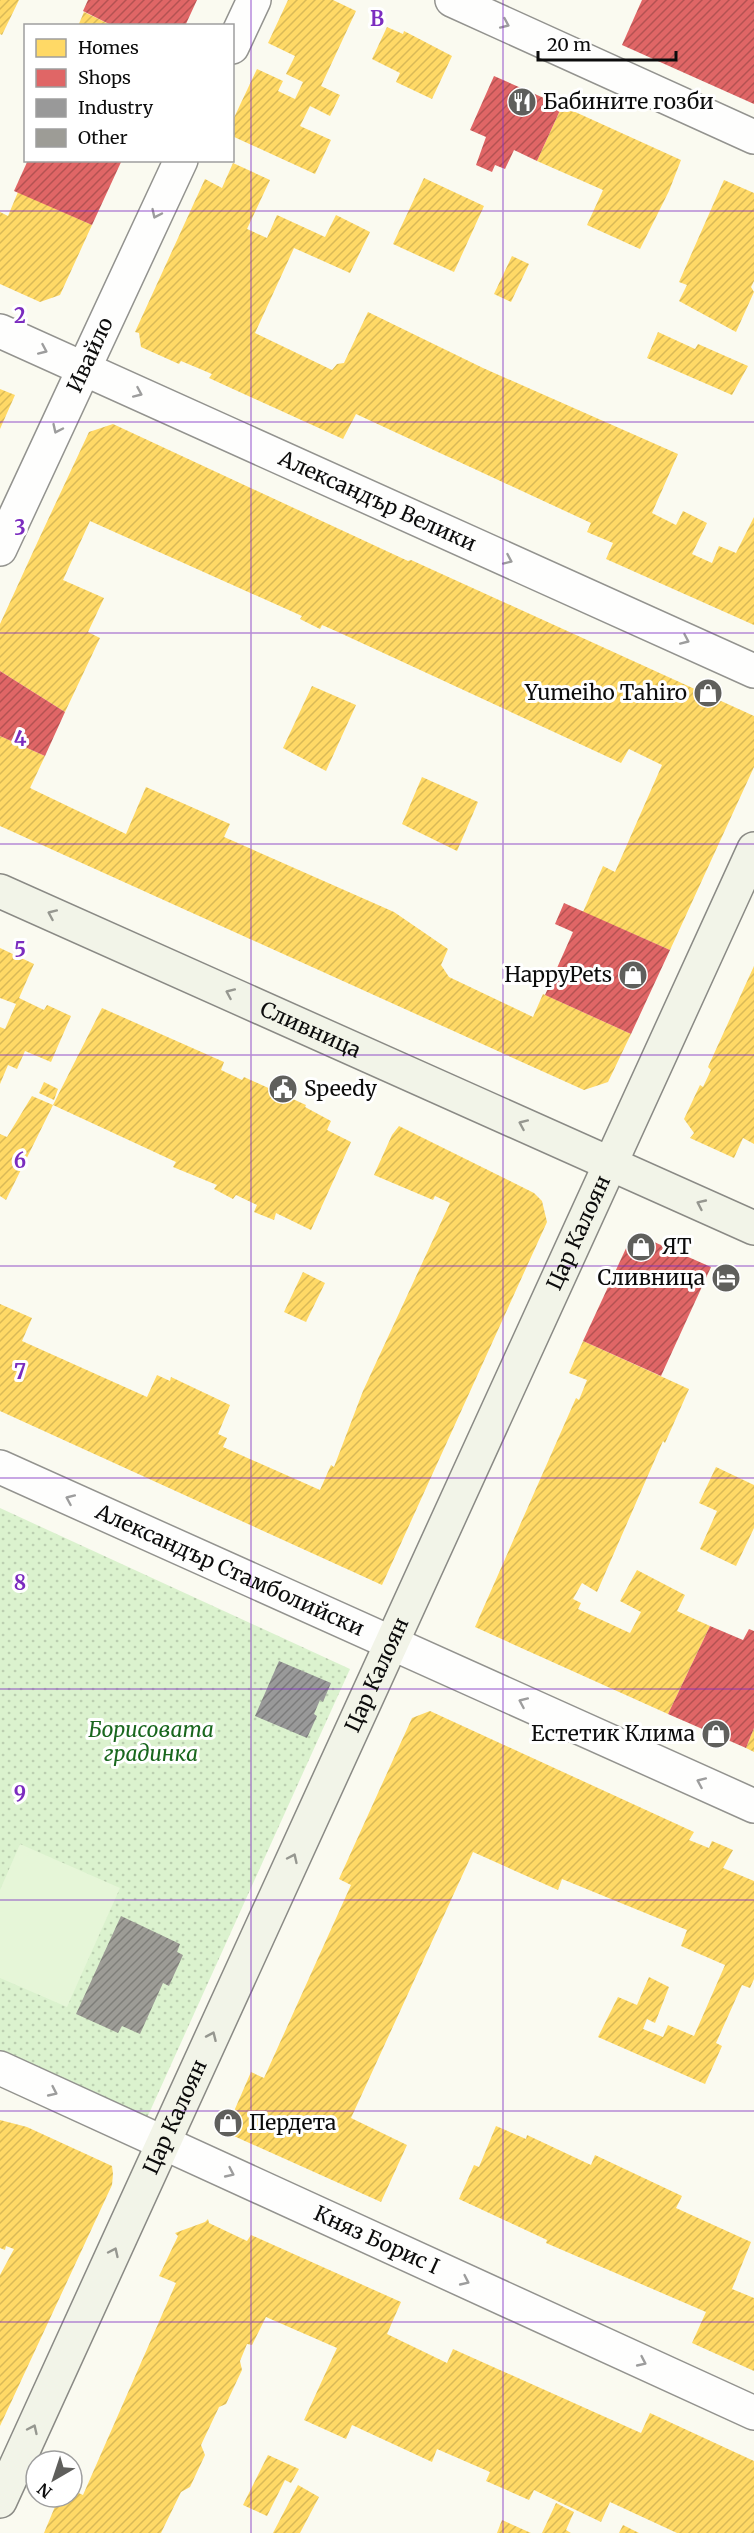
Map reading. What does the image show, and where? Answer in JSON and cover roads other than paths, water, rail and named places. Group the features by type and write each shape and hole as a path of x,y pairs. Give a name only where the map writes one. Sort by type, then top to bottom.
{"street":[{"path":"234,43 254,0"},
{"path":"452,0 754,137"},
{"name":"Ивайло","path":"0,549 180,162"},
{"name":"Александър Велики","path":"0,331 754,671"},
{"name":"Цар Калоян","path":"0,2501 754,849"},
{"name":"Сливница","path":"0,891 611,1162 754,1228"},
{"name":"Александър Стамболийски","path":"0,1467 754,1806"},
{"name":"Княз Борис I","path":"0,2068 754,2413"}],"place":[{"name":"Бабините гозби","path":"522,102"},
{"name":"Yumeiho Tahiro","path":"708,693"},
{"name":"HappyPets","path":"633,975"},
{"name":"Speedy","path":"283,1089"},
{"name":"ЯТ","path":"641,1247"},
{"name":"Сливница","path":"726,1278"},
{"name":"Естетик Клима","path":"716,1734"},
{"name":"Пердета","path":"228,2123"}],"park label":[{"name":"Борисовата градинка","path":"151,1742"}]}
